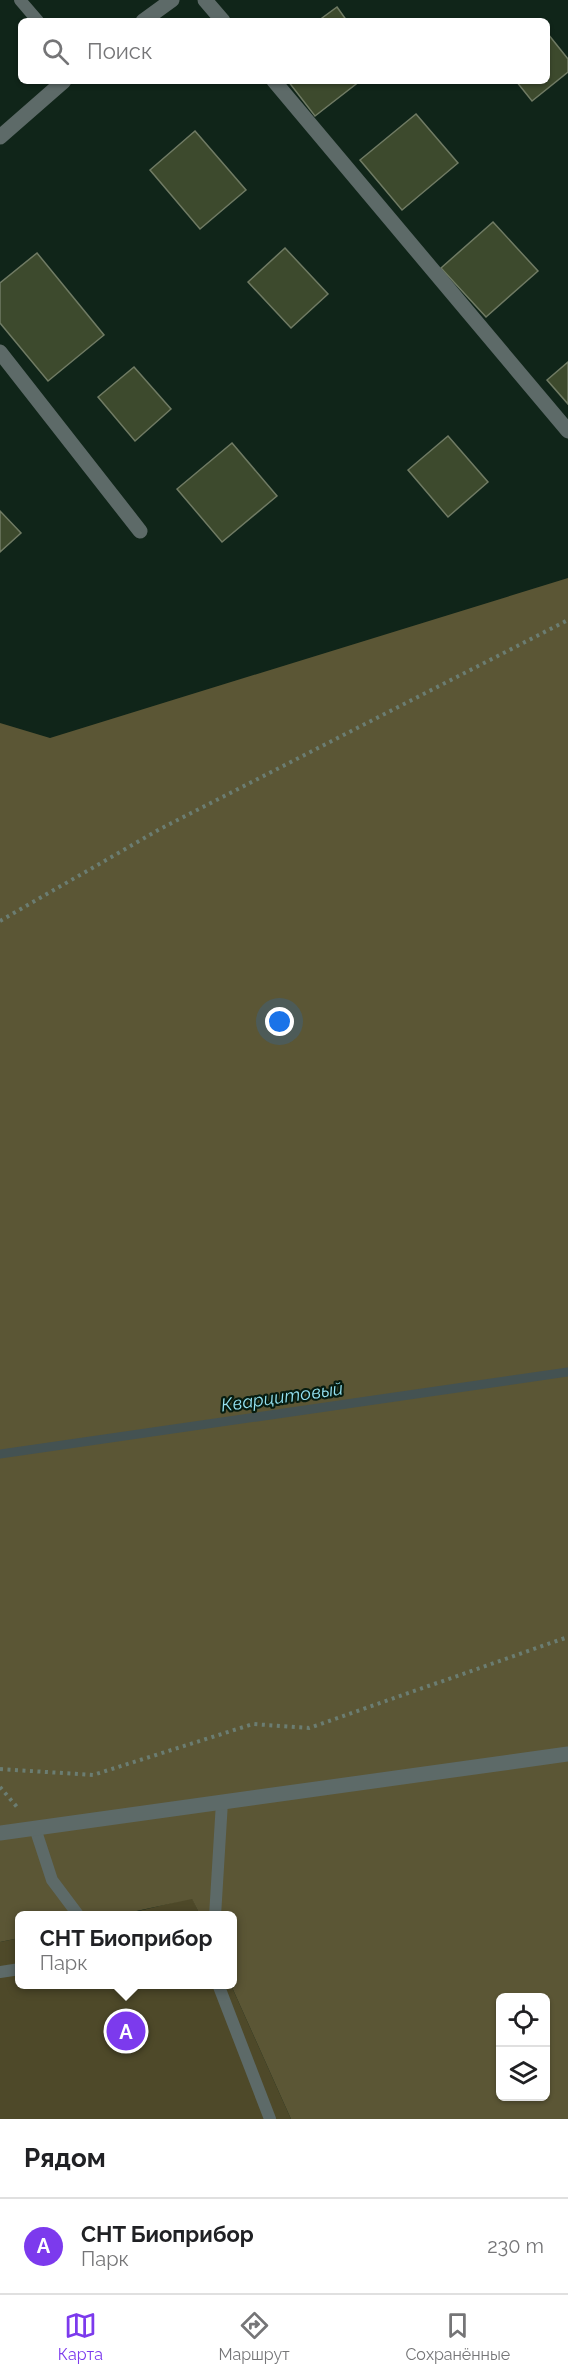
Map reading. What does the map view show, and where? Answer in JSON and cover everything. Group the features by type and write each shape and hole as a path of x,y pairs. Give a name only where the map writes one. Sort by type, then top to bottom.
{"street":[{"path":"147,18 172,0"},
{"path":"205,0 220,18"},
{"path":"0,137 61,84"},
{"path":"277,84 568,431"},
{"path":"0,352 140,531"},
{"path":"0,1833 568,1754"}],"lane":[{"path":"20,0 35,18"},
{"path":"215,1911 222,1802"},
{"path":"35,1828 52,1880 75,1911"},
{"path":"0,1972 15,1970"},
{"path":"220,1989 270,2119"}],"path":[{"path":"0,921 159,829 568,620"},
{"path":"0,1769 93,1774 252,1724 309,1728 568,1637"}],"shaded area":[{"path":"568,578 568,2119 291,2119 233,1989 237,1989 237,1911 198,1911 192,1899 136,1911 15,1911 15,1939 0,1942 0,723 50,738"},
{"path":"192,1898 198,1911 139,1911"},
{"path":"15,1939 15,1989 233,1989 291,2119 0,2119 0,1942"}],"building":[{"path":"337,7 345,18 322,18"},
{"path":"550,36 568,59 568,72 532,101 518,84 550,84"},
{"path":"290,84 356,84 315,116"},
{"path":"416,114 458,163 402,210 360,160"},
{"path":"195,131 246,190 200,229 150,170"},
{"path":"493,222 538,271 486,317 441,268"},
{"path":"285,248 328,294 291,328 248,282"},
{"path":"37,253 104,335 48,381 0,323 0,283"},
{"path":"568,362 568,404 547,380"},
{"path":"134,367 171,409 135,441 98,397"},
{"path":"448,436 488,482 448,517 408,470"},
{"path":"232,443 277,496 222,542 177,489"},
{"path":"0,511 21,533 0,552"}],"waterway":[{"name":"Кварцитовый","path":"0,1454 568,1372"}],"place":[{"name":"СНТ Биоприбор","path":"126,2031"}]}
